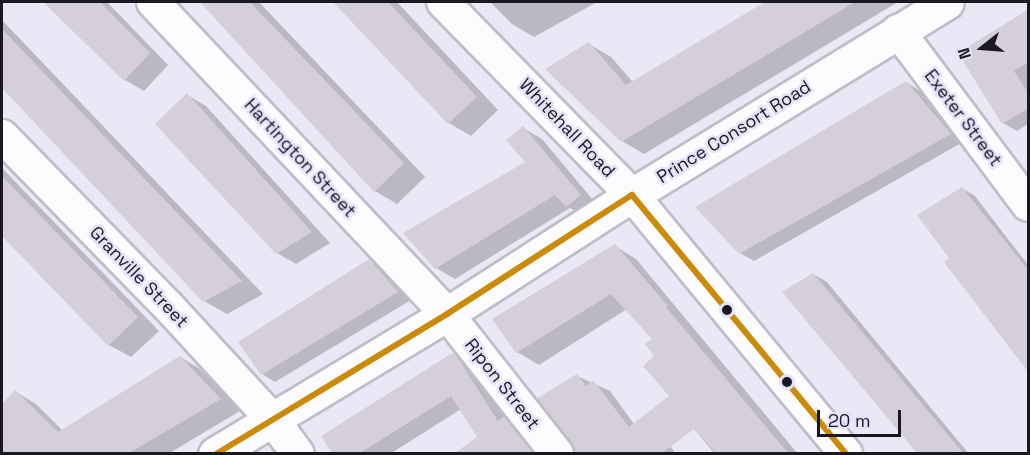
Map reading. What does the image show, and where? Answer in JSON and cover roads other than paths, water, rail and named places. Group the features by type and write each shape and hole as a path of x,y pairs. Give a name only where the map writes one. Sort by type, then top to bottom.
{"street":[{"name":"Hartington Street","path":"153,2 447,314"},
{"name":"Whitehall Road","path":"443,2 632,195 846,453"},
{"name":"Prince Consort Road","path":"216,453 447,314 632,195 947,2"},
{"name":"Exeter Street","path":"898,31 1029,205"},
{"name":"Granville Street","path":"2,136 168,306 273,420 298,453"},
{"name":"Ripon Street","path":"447,314 556,453"}]}
